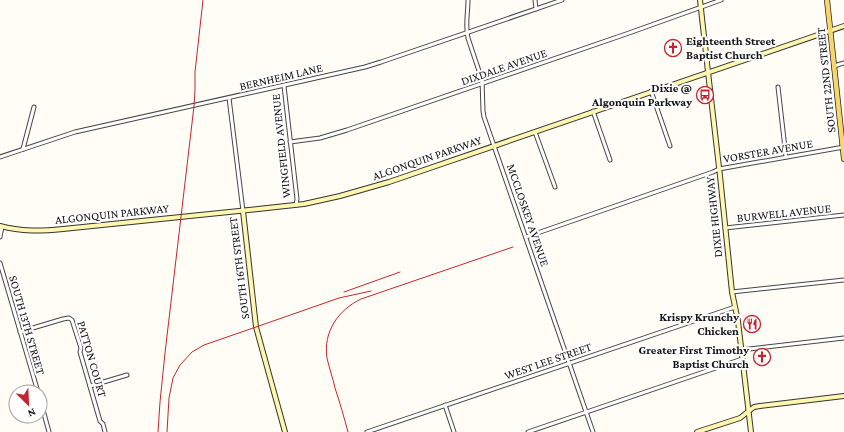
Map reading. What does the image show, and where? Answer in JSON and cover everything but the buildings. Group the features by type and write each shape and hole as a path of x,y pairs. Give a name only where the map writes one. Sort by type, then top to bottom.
{"main road":[{"name":"DIXIE HIGHWAY","path":"700,0 732,292 738,321 750,432"},
{"name":"SOUTH 22ND STREET","path":"827,0 844,158"},
{"name":"ALGONQUIN PARKWAY","path":"1,227 18,230 49,230 296,205 340,196 366,189 494,146 844,26"},
{"name":"SOUTH 16TH STREET","path":"242,211 256,327 285,432"},
{"path":"697,432 740,418 754,407 844,396"}],"street":[{"name":"MCCLOSKEY AVENUE","path":"468,0 466,24 467,32 483,84 484,117 593,432"},
{"path":"535,0 536,9"},
{"name":"BERNHEIM LANE","path":"0,158 75,132 284,86 381,62 562,0"},
{"name":"DIXDALE AVENUE","path":"290,142 320,138 347,130 642,29 721,0"},
{"path":"834,66 844,63"},
{"name":"WINGFIELD AVENUE","path":"284,86 297,199 296,205"},
{"path":"778,87 786,157"},
{"path":"651,91 670,146"},
{"name":"SOUTH 16TH STREET","path":"229,98 242,211"},
{"path":"23,149 34,107"},
{"path":"593,111 610,160"},
{"path":"535,132 555,187"},
{"name":"VORSTER AVENUE","path":"526,237 719,169 843,147"},
{"name":"BURWELL AVENUE","path":"725,228 844,215"},
{"path":"0,237 1,227"},
{"name":"SOUTH 13TH STREET","path":"0,263 36,384"},
{"path":"732,292 844,280"},
{"name":"WEST LEE STREET","path":"367,432 734,307"},
{"name":"PATTON COURT","path":"20,332 63,319 69,318 72,320 100,421 103,424 105,432"},
{"path":"741,350 844,338"},
{"path":"528,432 742,359"},
{"path":"90,386 127,375"},
{"path":"445,405 454,432"}],"railway":[{"path":"158,432 165,353 194,106 195,72 203,0"},
{"path":"348,432 327,358 326,348 330,331 334,323 345,309 361,299 513,247"},
{"path":"344,292 400,272"},
{"path":"167,432 169,398 173,378 180,365 192,352 204,345 339,298 371,291"}],"place":[{"name":"Eighteenth Street Baptist Church","path":"673,48"},
{"name":"Dixie @ Algonquin Parkway","path":"705,95"},
{"name":"Krispy Krunchy Chicken","path":"752,324"},
{"name":"Greater First Timothy Baptist Church","path":"762,357"}]}
